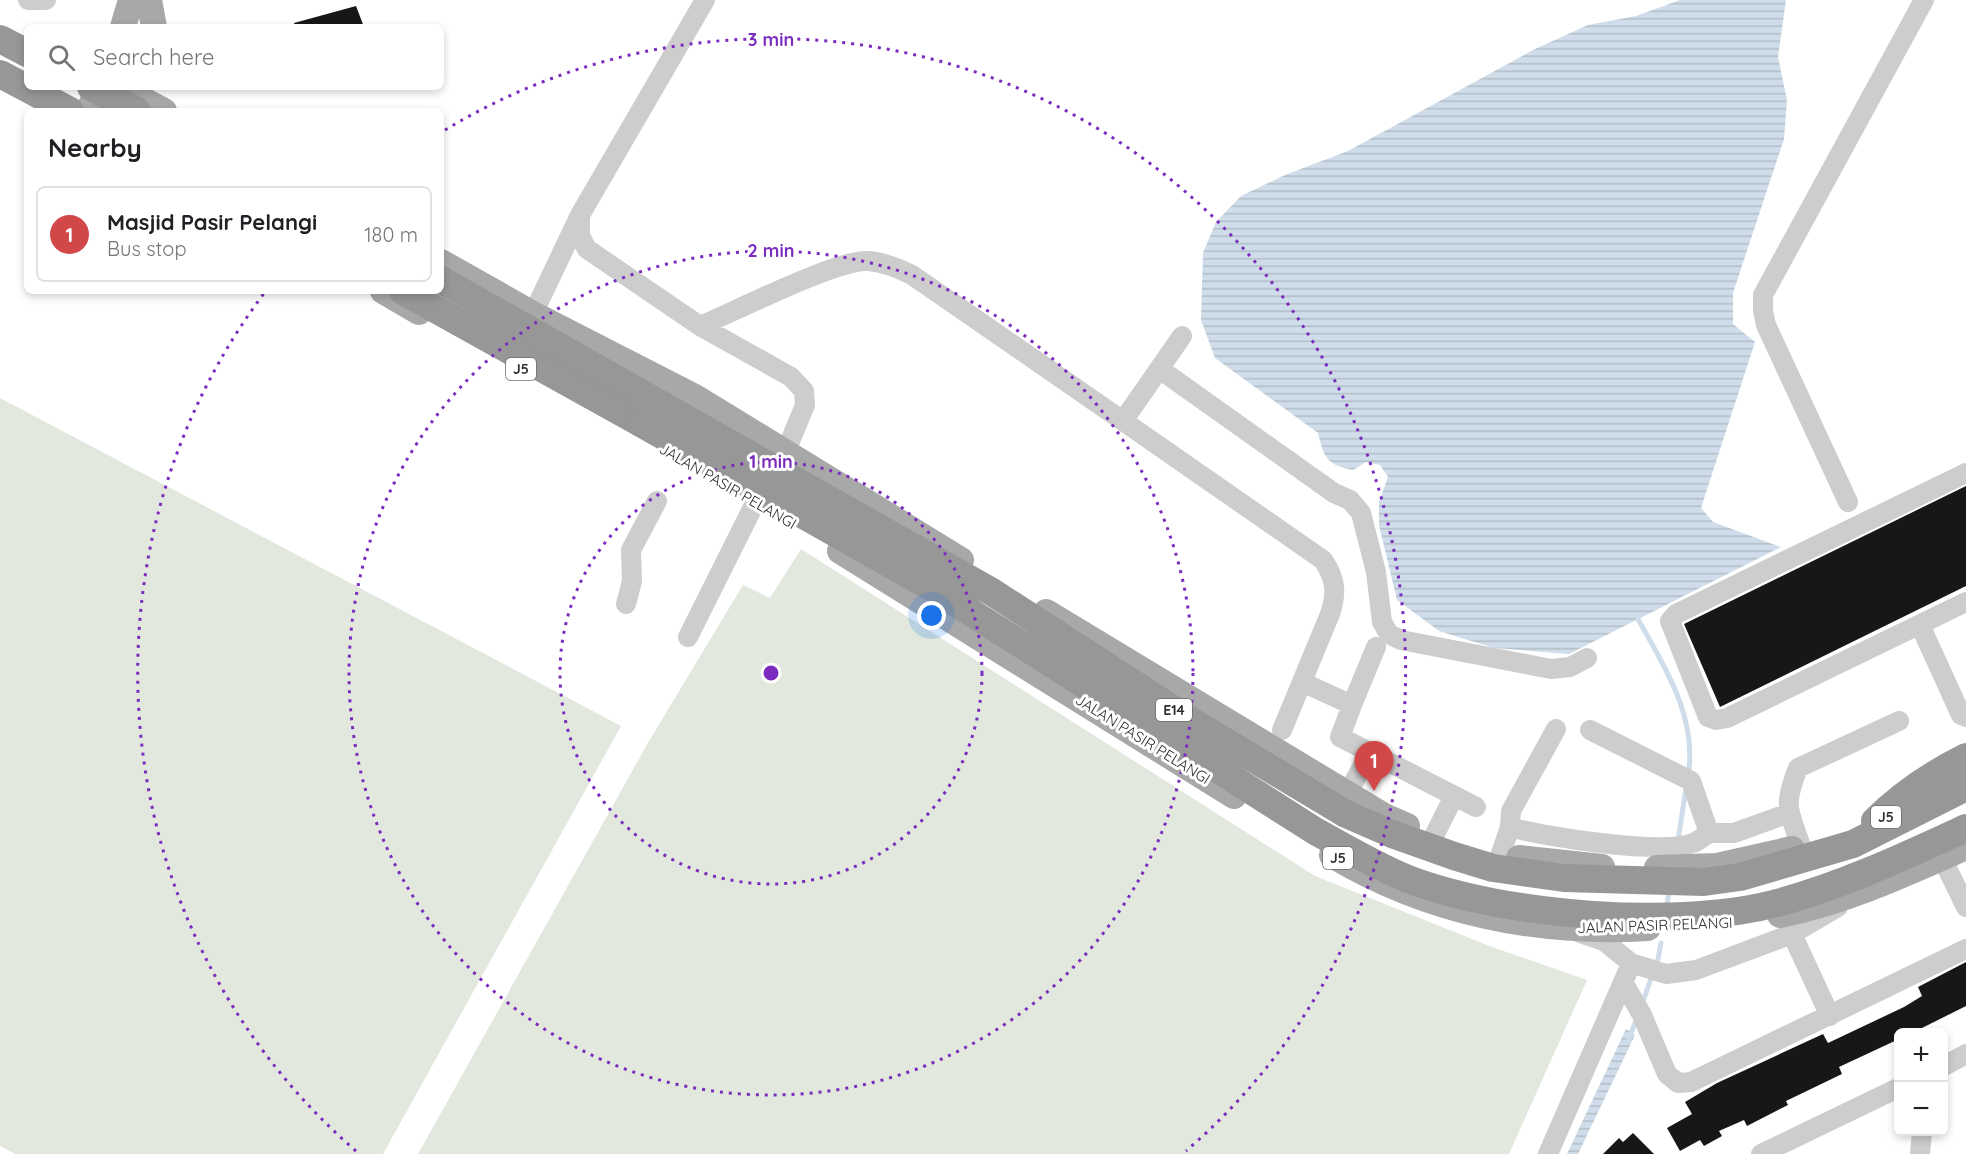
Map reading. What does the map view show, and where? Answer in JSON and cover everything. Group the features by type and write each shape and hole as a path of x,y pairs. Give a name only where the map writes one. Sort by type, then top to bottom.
{"highway":[{"path":"0,39 24,51"},
{"path":"0,74 24,87"},
{"path":"30,90 64,108"},
{"path":"103,90 140,99"},
{"name":"E14","path":"444,282 992,592 1230,744 1346,814 1392,834 1493,868 1564,878 1619,881 1704,882 1740,877 1853,844 1966,787"},
{"name":"E14","path":"408,294 931,587 1315,831 1409,879 1489,902 1599,915 1722,913 1778,903 1860,877 1966,828"},
{"path":"1853,844 1890,806 1933,774 1966,757"}],"main road":[{"path":"124,24 131,0"},
{"path":"145,24 149,0"},
{"path":"149,0 153,24"},
{"path":"0,25 24,37"},
{"path":"0,83 54,108"},
{"path":"90,108 98,90"},
{"name":"J5","path":"444,264 533,314 695,397 1347,794 1384,816 1433,838 1500,856 1590,866 1679,868 1717,866 1801,846 1882,819 1966,775"},
{"name":"JALAN PASIR PELANGI","path":"388,294 756,501 982,637 1169,756 1370,878 1434,903 1524,924 1566,928 1610,930 1739,922 1826,904 1875,887 1966,847"}],"street":[{"path":"28,0 46,0"},
{"path":"533,314 580,215 705,0"},
{"path":"1848,502 1766,325 1763,295 1924,0"},
{"path":"580,215 580,236 587,249 700,327 791,377 804,391 805,405 786,451 756,501 688,637"},
{"path":"700,327 831,269 866,261 890,265 912,275 1323,561 1332,573 1335,599 1281,730"},
{"path":"1122,421 1161,370 1182,336"},
{"path":"1161,370 1334,493 1350,500 1361,513 1376,572 1382,622 1389,634 1401,640 1551,669 1570,668 1587,658"},
{"path":"1966,473 1676,614 1670,621 1708,717 1716,720 1727,718 1966,602"},
{"path":"626,604 632,581 631,550 657,501"},
{"path":"1920,624 1961,716 1966,717"},
{"path":"1376,647 1340,737 1476,807"},
{"path":"1302,682 1352,705"},
{"path":"1801,846 1789,813 1787,795 1798,768 1899,721"},
{"path":"1500,856 1510,826 1512,811 1556,729"},
{"path":"1590,730 1691,781 1709,833"},
{"path":"1347,794 1370,753"},
{"path":"1433,838 1454,796"},
{"path":"1510,826 1537,835 1664,846 1694,843 1709,833 1734,834 1789,813"},
{"path":"1942,858 1966,907"},
{"path":"1566,928 1604,941 1631,963 1666,974 1696,970 1792,934 1875,887"},
{"path":"1792,934 1830,1016"},
{"path":"1623,982 1642,1015 1667,1074 1678,1083 1691,1082 1966,949"},
{"path":"1548,1154 1631,963"},
{"path":"1948,1063 1966,1054"},
{"path":"1761,1154 1894,1090"},
{"path":"1920,1154 1922,1136"}],"shaded area":[{"path":"0,398 621,726 383,1154 15,1154 0,1146"},
{"path":"801,549 1315,876 1492,947 1587,980 1509,1154 418,1154 649,741 743,585 770,598"}],"water":[{"path":"1680,0 1786,0 1778,57 1787,100 1784,139 1733,293 1733,324 1755,342 1701,508 1713,522 1781,547 1569,654 1494,648 1439,631 1397,600 1379,525 1379,502 1388,477 1380,465 1366,462 1353,470 1332,463 1322,449 1318,433 1215,358 1201,320 1203,253 1216,222 1241,196 1285,175 1348,151 1535,49 1588,25 1636,16"},
{"path":"1626,1029 1635,1035 1578,1154 1567,1154"}],"building":[{"path":"356,6 363,24 294,24"},
{"path":"1966,486 1966,586 1720,707 1684,624"},
{"path":"1966,962 1966,1006 1922,1028 1894,1028 1894,1041 1839,1067 1842,1074 1786,1101 1788,1105 1747,1126 1744,1120 1719,1131 1722,1136 1704,1146 1700,1140 1680,1151 1667,1128 1692,1114 1685,1102 1717,1083 1823,1034 1828,1043 1904,1007 1922,996 1918,987"},
{"path":"1633,1133 1654,1154 1603,1154 1619,1138 1623,1142"}],"waterway":[{"path":"1638,619 1659,656 1684,714 1690,755 1688,776"},
{"path":"1678,841 1686,788"},
{"path":"1666,909 1670,888"},
{"path":"1642,1004 1658,959 1661,943"},
{"path":"1629,1038 1637,1018"}],"place":[{"name":"Masjid Pasir Pelangi","path":"1374,791"}]}
